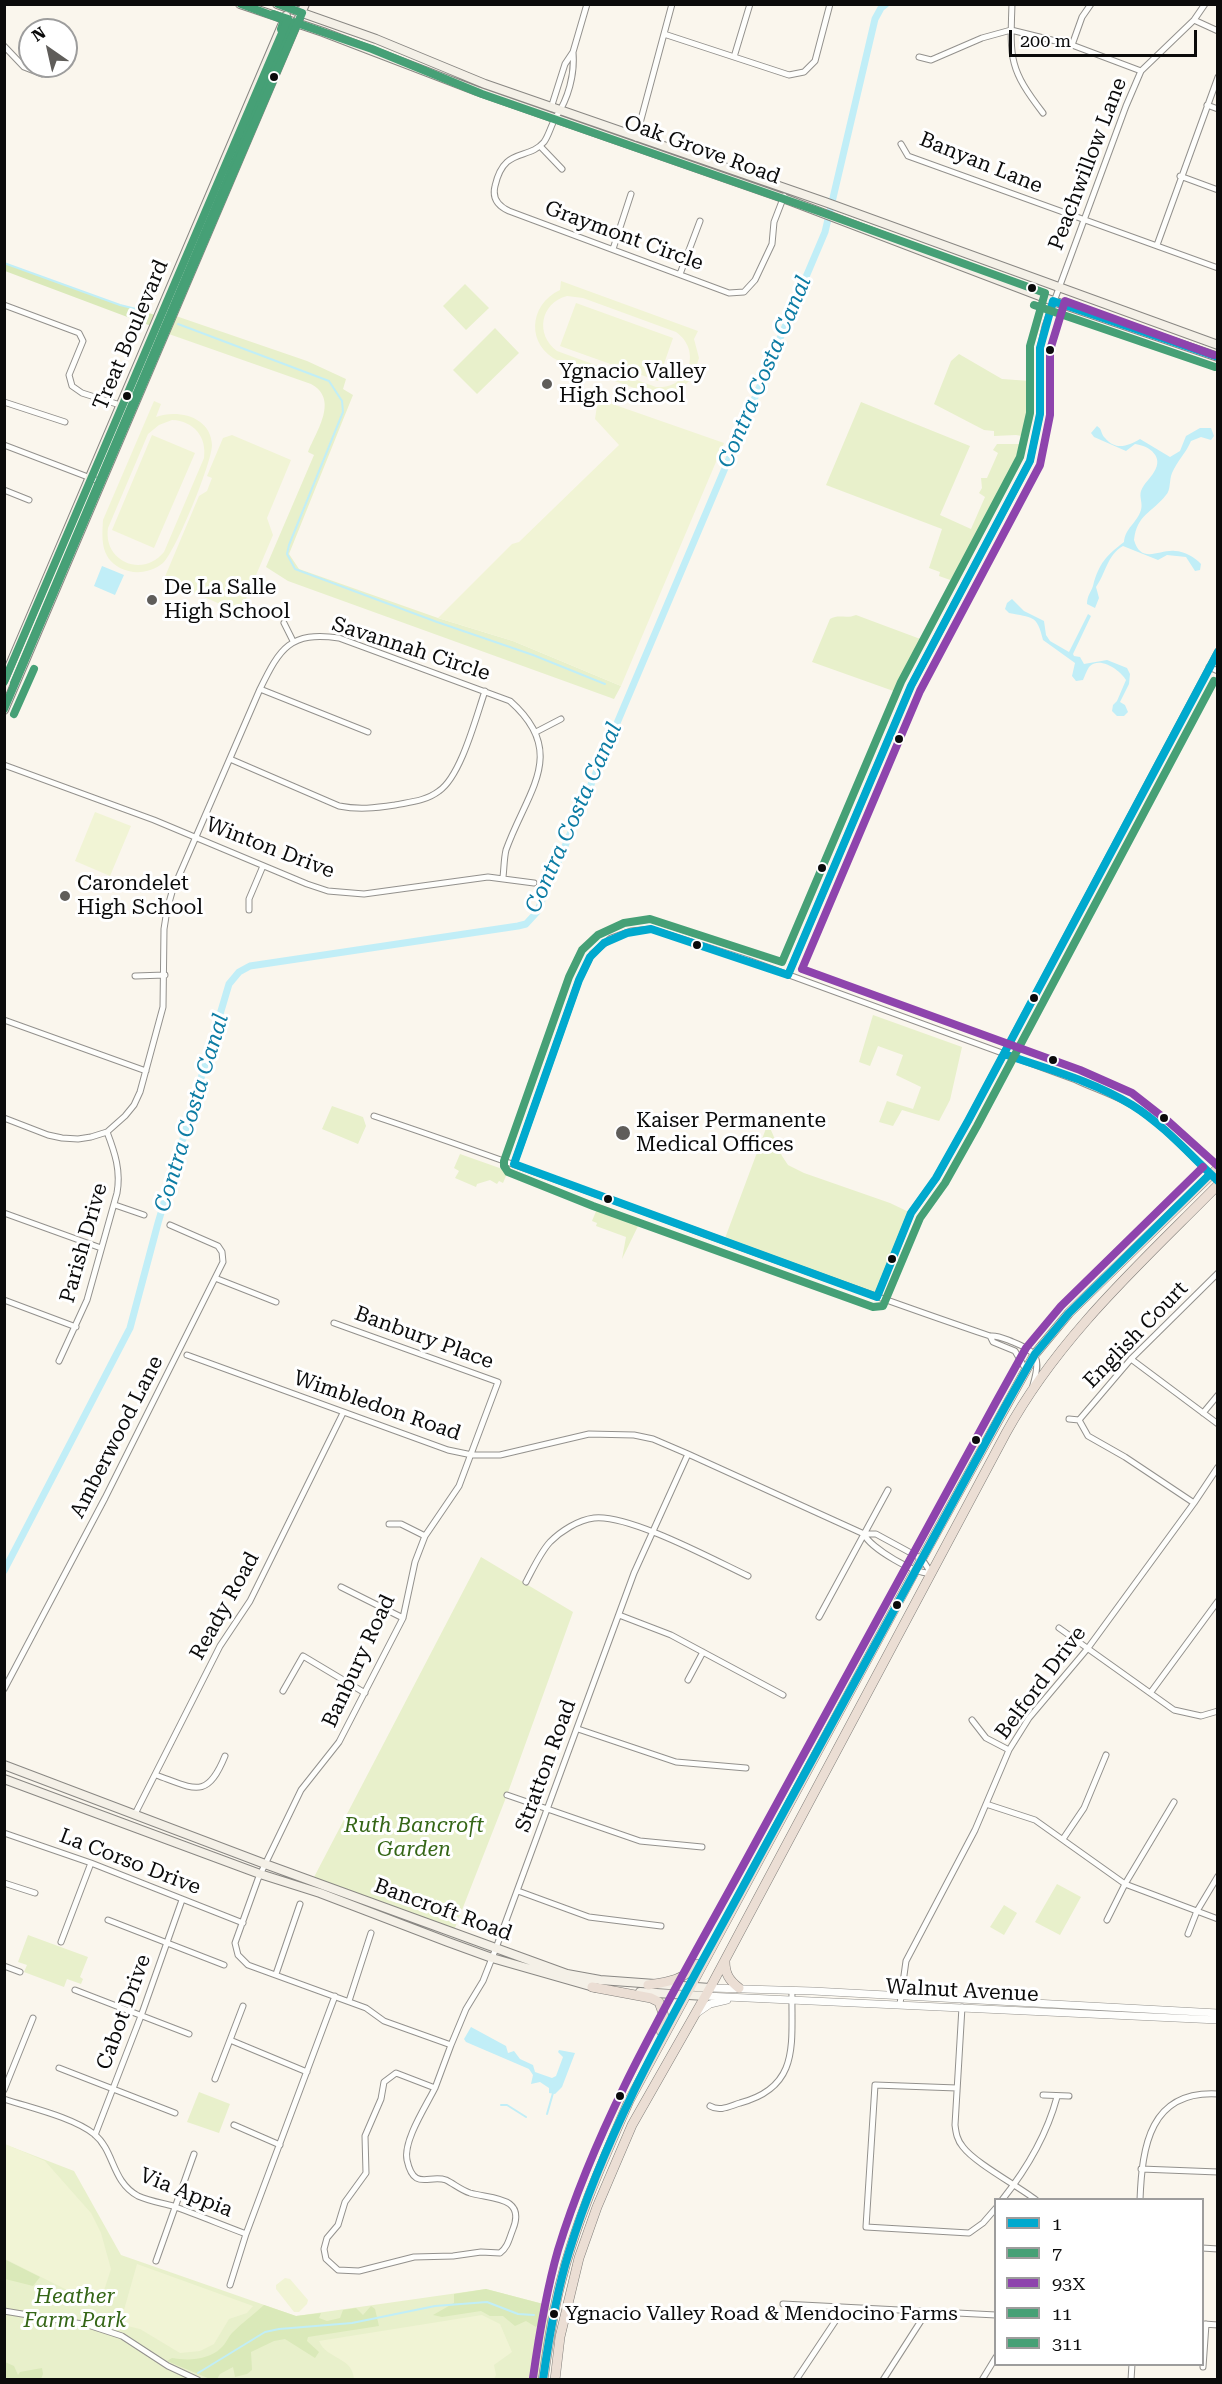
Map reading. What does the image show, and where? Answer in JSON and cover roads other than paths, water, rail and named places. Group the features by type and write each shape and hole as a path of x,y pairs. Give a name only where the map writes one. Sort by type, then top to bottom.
{"highway":[{"path":"543,2379 559,2285 595,2178 629,2101 1026,1370 1035,1354 1069,1313 1216,1177"},
{"path":"555,2378 560,2337 579,2258 597,2207 632,2125 726,1958 1001,1441 1031,1389 1066,1341 1216,1177"},
{"path":"648,1985 672,1981 688,1974 718,1936"},
{"path":"726,1958 725,1969 737,1993"},
{"path":"592,1987 651,1998 659,2002 664,2011 664,2023 648,2065"},
{"path":"549,2336 552,2344 548,2372 555,2378"}],"main road":[{"name":"Oak Grove Road","path":"240,4 477,91 635,141 785,194 825,202 1218,345"},
{"name":"Oak Grove Road","path":"277,4 304,9 485,84 563,110 635,141"},
{"name":"Treat Boulevard","path":"4,679 289,7"},
{"name":"Treat Boulevard","path":"4,710 304,9"},
{"name":"Oak Grove Road","path":"785,194 823,214 1053,301 1218,357"},
{"path":"844,221 848,219 873,227 881,224"},
{"name":"Bancroft Road","path":"4,1766 567,1974 687,1991"},
{"name":"Bancroft Road","path":"4,1779 492,1958 592,1987 707,1992"}],"street":[{"path":"556,117 550,106 565,64 573,52 587,4"},
{"path":"635,141 672,4"},
{"path":"734,57 750,4"},
{"path":"664,34 789,75 804,72 815,61 830,4"},
{"path":"1012,4 1011,59 1022,85 1043,113"},
{"path":"1072,45 1082,17 1091,4"},
{"name":"Peachwillow Lane","path":"788,975 911,686 1030,460 1040,414 1040,348 1053,301 1141,71 1194,20 1205,4"},
{"path":"1194,20 1218,31"},
{"path":"919,57 931,60 982,38 1011,30 1072,45 1141,71"},
{"path":"4,46 18,61"},
{"path":"562,169 540,146 556,117 563,110 575,69 573,52"},
{"path":"1157,245 1180,176 1218,77"},
{"path":"1207,105 1218,108"},
{"name":"Banyan Lane","path":"901,144 908,156 1218,268"},
{"name":"Graymont Circle","path":"540,146 514,156 501,169 494,190 498,204 509,211 729,293 737,294 750,288 772,244 774,222 785,194"},
{"path":"1180,176 1218,190"},
{"path":"613,249 631,194"},
{"path":"680,274 700,221"},
{"path":"4,305 79,333 83,341 69,375 72,386 82,393 120,405"},
{"path":"4,402 65,422"},
{"path":"4,445 101,482"},
{"path":"4,490 29,500"},
{"path":"4,1118 62,1138 91,1137 107,1132 134,1105 162,1017 165,975 164,929 167,910 195,838 260,688 276,656 293,641 284,623"},
{"name":"Savannah Circle","path":"293,641 320,636 339,638 510,700 526,715 536,732 541,752 539,773 506,852 503,877"},
{"path":"877,1297 911,1213 953,1148 1005,1054 1218,651"},
{"path":"1209,667 1218,671"},
{"path":"260,688 368,732"},
{"path":"230,759 339,806 364,810 421,801 439,791 455,773 485,691"},
{"path":"536,732 561,719"},
{"name":"Winton Drive","path":"4,765 154,820 307,884 349,894 364,894 488,877 503,877 534,883"},
{"path":"249,910 249,899 263,866"},
{"path":"514,1164 579,980 592,954 611,938 631,931 651,929 788,975 1076,1080 1128,1103 1216,1177"},
{"path":"135,976 165,975"},
{"path":"4,1020 146,1071"},
{"path":"374,1116 514,1164 877,1297 990,1336 996,1335 1028,1348 1035,1354 1036,1373 1031,1389"},
{"name":"Parish Drive","path":"58,1361 87,1300 115,1205 119,1180 118,1165 107,1132"},
{"path":"115,1205 144,1215"},
{"path":"4,1214 101,1248"},
{"name":"Amberwood Lane","path":"4,1689 105,1498 223,1262 220,1248 170,1225"},
{"name":"English Court","path":"1078,1420 1131,1359 1218,1273"},
{"path":"215,1278 276,1302"},
{"path":"4,1300 76,1327"},
{"name":"Banbury Place","path":"334,1323 498,1382 472,1455"},
{"path":"990,1336 993,1342 1015,1351 1026,1370"},
{"name":"Wimbledon Road","path":"187,1355 448,1450 472,1455 500,1455 589,1434 614,1433 653,1439 864,1534 876,1534 922,1559 932,1573"},
{"path":"1131,1359 1218,1424"},
{"path":"1203,1413 1218,1395"},
{"name":"Ready Road","path":"135,1814 220,1646 250,1601 343,1413"},
{"path":"1069,1419 1078,1420 1088,1436 1125,1457 1194,1503"},
{"name":"Stratton Road","path":"435,2088 400,2073 391,2075 384,2082 381,2099 365,2136 366,2174 345,2202 338,2225 325,2244 324,2254 333,2267 342,2271 359,2271 414,2257 453,2256 481,2252 498,2254 506,2248 516,2221 510,2204 502,2199 464,2191 446,2180 422,2180 414,2175 410,2168 406,2158 407,2145 435,2088 451,2045 492,1958 651,1532 688,1454"},
{"name":"Banbury Road","path":"349,2001 248,1965 238,1955 235,1943 260,1874 301,1790 339,1742 403,1618 408,1604 415,1562 425,1536 459,1486 472,1455"},
{"name":"Belford Drive","path":"900,2000 906,1961 975,1830 1009,1749 1029,1718 1088,1648 1218,1467"},
{"path":"819,1617 888,1490"},
{"path":"526,1582 550,1542 576,1524 593,1518 614,1519 651,1532 748,1576"},
{"path":"389,1524 401,1524 425,1536"},
{"name":"Wimbledon Road","path":"864,1534 870,1544 915,1571 932,1573"},
{"path":"901,1562 908,1559 908,1551"},
{"path":"341,1587 403,1618"},
{"path":"1151,1692 1218,1601"},
{"path":"619,1616 671,1635 783,1695"},
{"path":"1059,1628 1174,1710 1201,1716 1218,1711"},
{"path":"688,1680 703,1652"},
{"path":"283,1691 303,1656 365,1693"},
{"path":"972,1720 986,1738 1009,1749"},
{"path":"578,1729 676,1762 746,1768"},
{"path":"1063,1839 1084,1808 1106,1755"},
{"path":"156,1775 188,1787 198,1788 210,1784 218,1774 225,1756"},
{"path":"507,1795 640,1841 702,1847"},
{"path":"1107,1920 1125,1884 1173,1802"},
{"path":"986,1804 1035,1820 1125,1884 1218,1919"},
{"name":"La Corso Drive","path":"4,1833 91,1863 243,1923"},
{"path":"61,1942 91,1863"},
{"path":"1188,1934 1197,1911 1218,1875"},
{"path":"4,1883 35,1893"},
{"path":"518,1891 589,1917 661,1926"},
{"name":"Cabot Drive","path":"95,2135 141,2016 182,1900"},
{"path":"276,1974 300,1904"},
{"path":"108,1920 224,1965"},
{"path":"371,1933 349,2001 366,2008 384,2021 451,2045"},
{"path":"4,1966 21,1972"},
{"path":"75,1990 189,2034"},
{"path":"710,2106 720,2109 761,2098 785,2074 790,2058 792,1991"},
{"name":"Walnut Avenue","path":"707,1992 792,1991 962,2008 1218,2020"},
{"path":"695,2014 710,2004 737,1993"},
{"name":"Walnut Avenue","path":"737,1993 792,2000 962,1999 1218,2013"},
{"name":"Via Appia","path":"95,2135 107,2150 112,2167 124,2186 139,2196 246,2234 335,1996"},
{"path":"962,1999 955,2125 957,2136 972,2156 1035,2198"},
{"path":"215,2079 243,2006"},
{"path":"4,2090 33,2018"},
{"path":"230,2040 307,2072"},
{"path":"59,2068 175,2113"},
{"path":"957,2088 875,2085 866,2227 969,2233 983,2223 994,2210"},
{"path":"1140,2198 1141,2169 1148,2139 1159,2117 1172,2104 1189,2095 1218,2094"},
{"path":"1043,2095 1069,2096"},
{"path":"1003,2198 1014,2184 1044,2132 1057,2097"},
{"path":"4,2099 75,2123 95,2135"},
{"path":"234,2125 280,2145"},
{"path":"156,2261 194,2154"},
{"path":"1141,2169 1218,2172"},
{"path":"230,2285 246,2234"},
{"path":"783,2304 994,2315"},
{"path":"796,2379 844,2308"},
{"path":"4,2311 88,2325 122,2336 168,2366 198,2379"},
{"path":"883,2379 926,2313"},
{"path":"1204,2324 1218,2325"},
{"path":"982,2379 994,2360"}],"water":[{"path":"1097,426 1102,435 1113,445 1127,445 1140,439 1170,457 1180,451 1186,436 1200,428 1211,428 1214,436 1211,440 1201,437 1191,441 1172,473 1168,493 1142,519 1134,540 1137,548 1146,554 1178,551 1193,557 1201,564 1200,570 1195,571 1186,557 1167,555 1158,560 1123,546 1113,554 1096,587 1099,598 1095,608 1087,604 1087,601 1098,571 1108,556 1124,542 1139,515 1141,491 1157,467 1154,453 1146,447 1135,444 1126,451 1094,437 1091,433"},
{"path":"102,566 124,575 115,595 94,586"},
{"path":"1012,599 1024,611 1044,621 1046,635 1050,641 1069,652 1088,614 1091,616 1073,654 1080,657 1084,664 1107,660 1127,668 1130,674 1129,684 1120,702 1125,705 1128,712 1124,716 1117,716 1112,711 1126,680 1123,676 1110,666 1094,663 1083,680 1076,681 1072,676 1075,663 1043,640 1036,621 1009,613 1005,609 1007,603"},
{"path":"471,2027 506,2046 508,2053 514,2051 520,2059 533,2065 535,2072 552,2078 556,2076 563,2057 558,2052 559,2050 575,2053 562,2087 555,2094 549,2093 549,2088 540,2082 531,2084 533,2075 529,2069 466,2042 464,2039"}],"waterway":[{"name":"Contra Costa Canal","path":"4,1571 130,1328 158,1223 229,984 239,972 250,966 518,926 526,924 537,912 825,232 875,19 886,4"},
{"path":"4,263 120,305 148,312"},
{"path":"178,324 329,381 342,401 343,412 289,545 287,554 295,569 533,655 605,684"},
{"path":"547,2114 553,2093"},
{"path":"501,2105 507,2105 526,2117"},
{"path":"198,2373 265,2332 279,2329 352,2323 435,2306 487,2302 518,2314 534,2315"}],"place":[{"name":"Ygnacio Valley High School","path":"547,384"},
{"name":"De La Salle High School","path":"152,600"},
{"name":"Carondelet High School","path":"65,896"},
{"name":"Kaiser Permanente Medical Offices","path":"623,1133"},
{"name":"Ygnacio Valley Road & Mendocino Farms","path":"554,2314"}],"park label":[{"name":"Ruth Bancroft Garden","path":"414,1838"},
{"name":"Heather Farm Park","path":"75,2309"}]}
